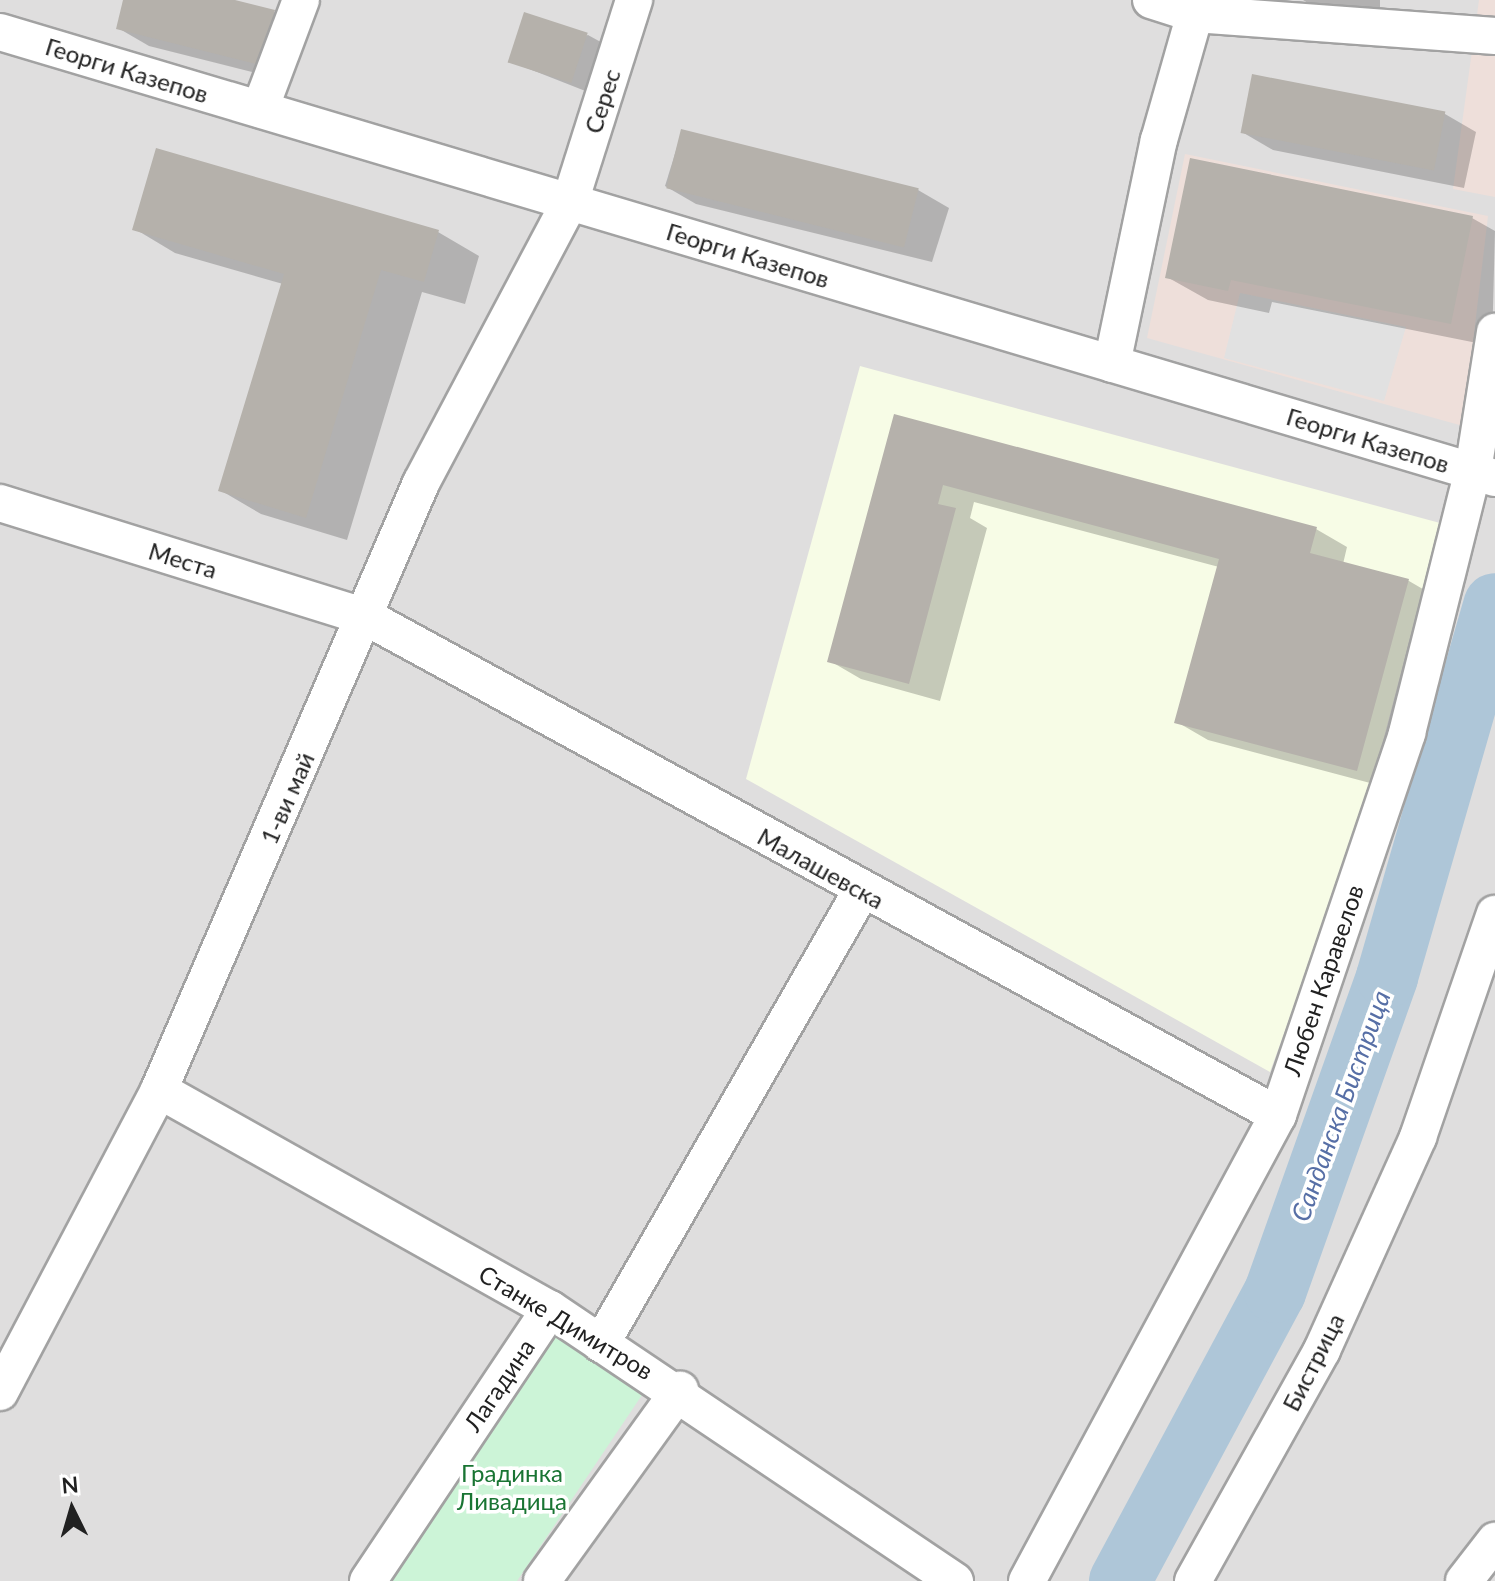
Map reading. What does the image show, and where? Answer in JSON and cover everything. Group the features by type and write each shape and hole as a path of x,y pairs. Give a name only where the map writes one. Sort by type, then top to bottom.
{"street":[{"path":"260,109 301,0"},
{"name":"Серес","path":"570,202 634,0"},
{"path":"1151,0 1195,14 1495,36"},
{"path":"1112,364 1159,140 1195,14"},
{"name":"Георги Казепов","path":"0,32 1484,475"},
{"name":"1-ви май","path":"0,1392 159,1090 366,617 421,483 570,202"},
{"name":"Любен Каравелов","path":"1027,1581 1278,1115 1407,733 1484,475 1495,332"},
{"name":"Места","path":"0,503 366,617"},
{"name":"Малашевска","path":"366,617 1278,1115"},
{"path":"601,1344 862,890"},
{"name":"Бистрица","path":"1193,1581 1322,1350 1418,1137 1495,914"},
{"name":"Станке Димитров","path":"159,1090 550,1309 601,1344 680,1390 955,1581"},
{"name":"Лагадина","path":"368,1581 550,1309"},
{"path":"542,1581 680,1390"},
{"path":"1464,1581 1495,1541"}],"shaded area":[{"path":"0,0 1495,0 1495,1581 0,1581"},
{"path":"1479,0 1495,0 1495,197 1453,189"},
{"path":"1185,154 1488,216 1463,426 1147,338"},
{"path":"1240,293 1406,327 1384,401 1224,358"},
{"path":"860,366 1440,523 1364,814 1270,1072 746,779"}],"green space":[{"name":"Градинка Ливадица","path":"550,1330 644,1392 517,1581 381,1581"}],"building":[{"path":"123,0 235,0 275,10 260,65 116,29"},
{"path":"524,12 588,33 571,83 508,62"},
{"path":"1252,74 1445,112 1434,170 1241,133"},
{"path":"681,129 919,188 904,247 666,188"},
{"path":"156,148 439,230 424,282 381,270 306,518 218,491 284,274 132,230"},
{"path":"1190,158 1473,216 1451,324 1231,280 1228,291 1165,278"},
{"path":"894,414 1317,527 1310,553 1409,579 1357,771 1174,723 1219,559 943,485 938,504 956,508 909,684 827,662"}],"waterway":[{"name":"Санданска Бистрица","path":"1120,1581 1275,1292 1387,977 1495,604"}]}
